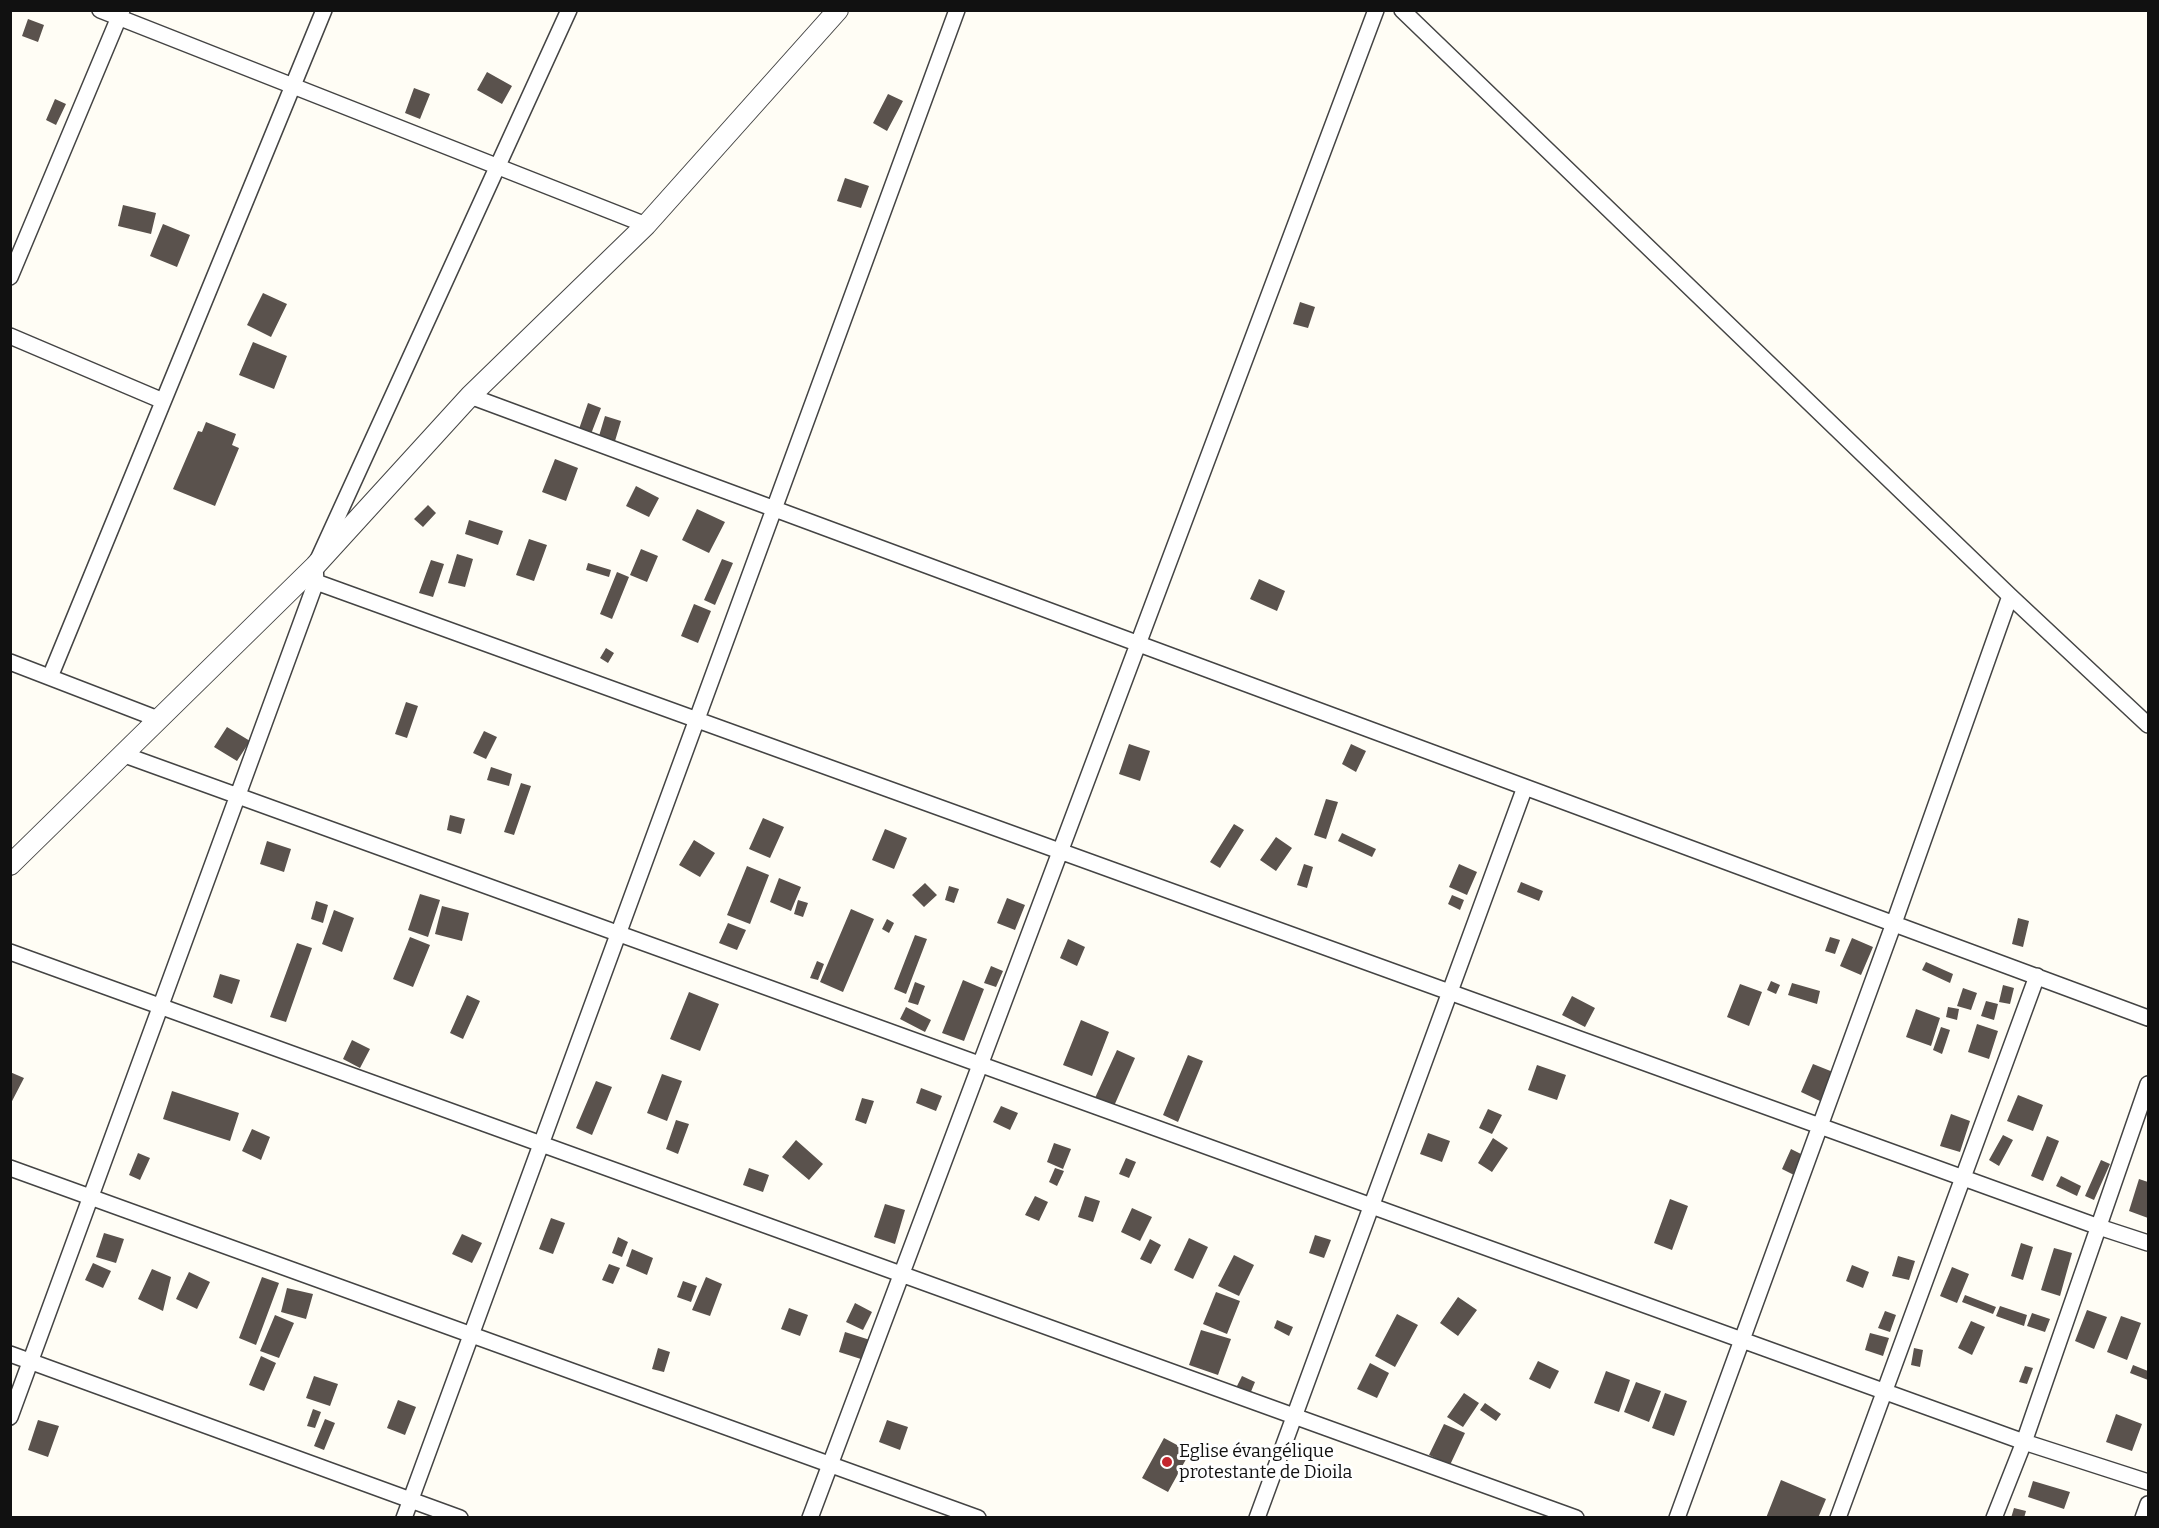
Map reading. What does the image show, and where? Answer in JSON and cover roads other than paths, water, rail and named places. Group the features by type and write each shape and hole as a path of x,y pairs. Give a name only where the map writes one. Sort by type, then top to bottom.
{"street":[{"path":"100,10 120,14 293,86 646,225"},
{"path":"50,677 324,10"},
{"path":"10,1417 238,796 316,574 569,10"},
{"path":"10,865 158,719 316,574 470,396 646,225 838,10"},
{"path":"404,1518 957,10"},
{"path":"810,1518 1376,10"},
{"path":"1402,10 2010,596 2148,725"},
{"path":"10,277 120,14"},
{"path":"10,336 163,401"},
{"path":"470,396 2148,1017"},
{"path":"316,574 697,719 2148,1243"},
{"path":"1677,1518 1894,923 2010,596"},
{"path":"10,662 158,719"},
{"path":"122,754 2024,1442 2148,1482"},
{"path":"1257,1518 1525,787"},
{"path":"10,952 1576,1518"},
{"path":"1838,1518 2037,976"},
{"path":"1994,1518 2024,1442 2148,1084"},
{"path":"10,1168 978,1518"},
{"path":"10,1354 460,1518"},
{"path":"2143,1518 2148,1503"}],"place":[{"name":"Eglise évangélique protestante de Dioila","path":"1167,1462"}]}
